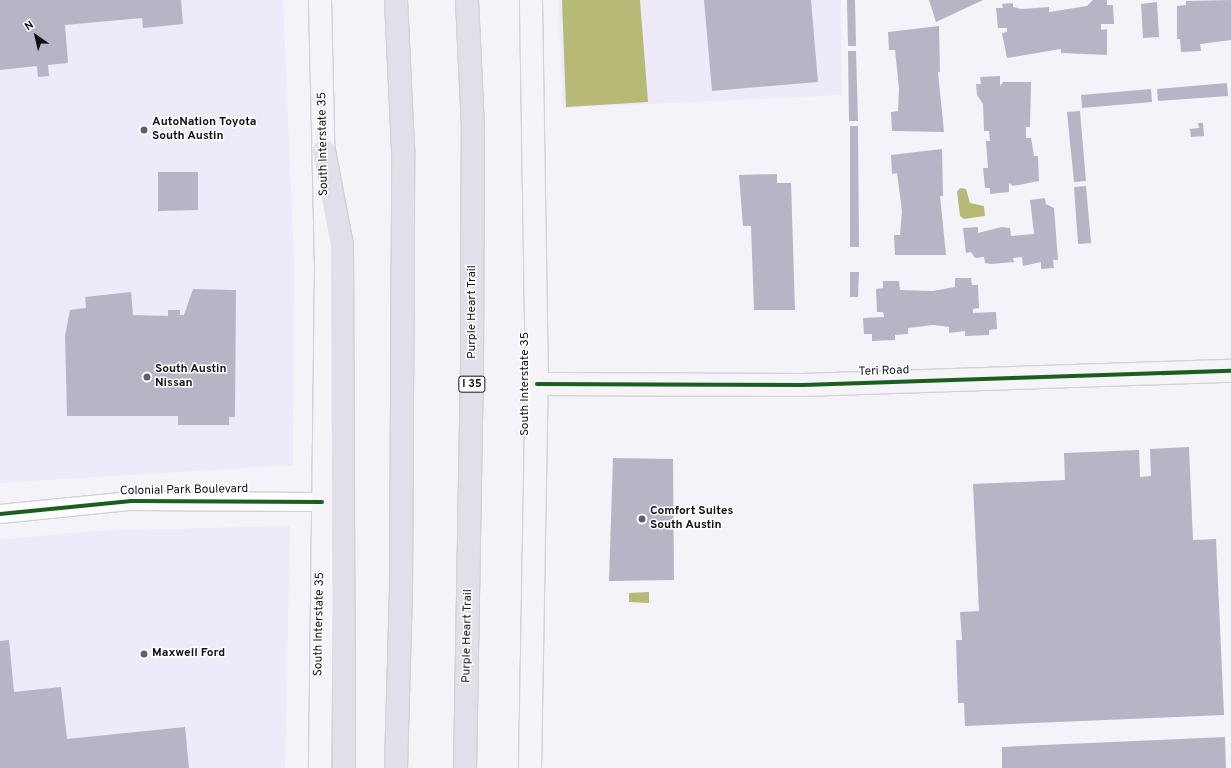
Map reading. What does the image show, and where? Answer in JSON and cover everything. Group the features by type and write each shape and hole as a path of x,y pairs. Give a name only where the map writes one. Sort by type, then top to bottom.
{"highway":[{"path":"396,0 402,165 401,582 396,768"},
{"name":"Purple Heart Trail","path":"464,768 472,352 473,128 467,0"},
{"path":"324,151 342,245 344,768"}],"main road":[{"name":"South Interstate 35","path":"320,0 326,273 322,502 320,768"},
{"name":"South Interstate 35","path":"530,768 537,384 531,0"},
{"name":"Teri Road","path":"537,384 803,385 1231,371"}],"street":[{"name":"Colonial Park Boulevard","path":"0,514 130,501 322,502"}],"shaded area":[{"path":"0,0 283,0 294,261 293,465 0,483"},
{"path":"558,0 841,0 842,95 563,108"},
{"path":"562,0 640,0 648,102 566,107"},
{"path":"960,188 966,189 970,203 984,206 985,216 964,219 960,216 957,192"},
{"name":"Maxwell Ford","path":"290,526 285,768 0,768 0,540 91,531"},
{"path":"649,592 649,603 629,602 629,593"}],"building":[{"path":"0,0 181,0 183,24 143,28 142,18 65,25 68,63 48,65 49,76 38,77 37,66 0,70"},
{"path":"704,0 811,0 818,82 712,91"},
{"path":"847,0 855,0 856,46 848,46"},
{"path":"929,0 983,0 936,22"},
{"path":"1093,0 1107,0 1107,5 1113,5 1114,24 1101,24 1101,30 1107,29 1107,55 1061,53 1061,49 1007,58 1002,33 1007,32 1007,28 998,28 996,8 1003,8 1002,4 1013,3 1013,7 1022,9 1049,7 1049,12 1087,6"},
{"path":"1231,0 1231,40 1200,44 1201,51 1181,52 1180,39 1177,39 1177,6 1186,5 1186,1"},
{"path":"1157,2 1159,37 1143,38 1141,4"},
{"path":"939,26 940,72 938,72 944,132 892,131 891,112 898,111 899,88 895,50 889,50 888,32"},
{"path":"848,51 856,51 858,121 849,121"},
{"path":"1000,76 1000,86 1003,82 1031,82 1030,127 1026,127 1026,138 1031,138 1034,156 1038,156 1039,181 1013,186 1009,183 1009,192 990,194 990,188 985,188 983,168 988,168 986,141 990,141 989,131 984,131 983,104 977,95 976,84 981,84 980,77"},
{"path":"1227,83 1228,96 1158,101 1157,89"},
{"path":"1151,89 1152,102 1082,108 1081,95"},
{"path":"1080,111 1086,181 1074,182 1067,112"},
{"path":"1198,123 1203,123 1204,136 1191,137 1190,129 1199,128"},
{"path":"850,126 858,126 859,247 850,247"},
{"path":"942,149 943,196 940,196 946,255 895,255 894,235 900,235 902,211 897,173 892,174 891,155"},
{"path":"158,172 198,172 198,210 158,211"},
{"path":"777,174 777,183 791,183 795,310 754,310 751,226 743,226 739,175"},
{"path":"1086,186 1091,243 1078,244 1074,187"},
{"path":"1045,198 1046,204 1054,208 1058,260 1053,260 1054,268 1041,269 1041,262 1023,266 1022,257 1013,258 1014,262 991,264 985,263 984,257 975,258 971,252 966,253 963,228 978,227 978,233 1002,227 1010,228 1011,236 1034,234 1030,200"},
{"path":"850,272 859,272 858,297 850,297"},
{"path":"955,278 971,278 972,285 978,285 979,308 973,309 973,313 996,312 997,329 989,330 989,335 965,336 965,331 949,333 949,327 933,325 908,328 908,334 895,335 895,340 872,341 872,334 864,334 863,318 884,317 883,312 877,312 876,289 883,288 883,281 899,281 900,290 933,291 955,287"},
{"path":"193,289 236,290 235,417 229,417 229,425 178,425 178,416 67,416 65,336 70,310 86,308 85,297 131,292 133,315 168,316 168,310 180,310 180,315 184,315"},
{"path":"1189,447 1193,540 1216,539 1224,715 965,726 964,703 958,703 956,640 962,640 960,612 979,611 973,484 1065,480 1064,453 1139,450 1140,477 1151,476 1150,449"},
{"name":"Comfort Suites South Austin","path":"613,458 673,459 674,580 609,581"},
{"path":"9,640 14,692 61,687 67,739 185,727 189,768 0,768 0,641"},
{"path":"1225,737 1226,768 1002,768 1002,747"}],"cycle path":[{"path":"537,384 803,385 1231,371"},
{"path":"0,514 131,501 322,502"}],"place":[{"name":"AutoNation Toyota South Austin","path":"144,130"},
{"name":"South Austin Nissan","path":"147,377"},
{"name":"Comfort Suites South Austin","path":"642,519"},
{"name":"Maxwell Ford","path":"144,654"}]}
